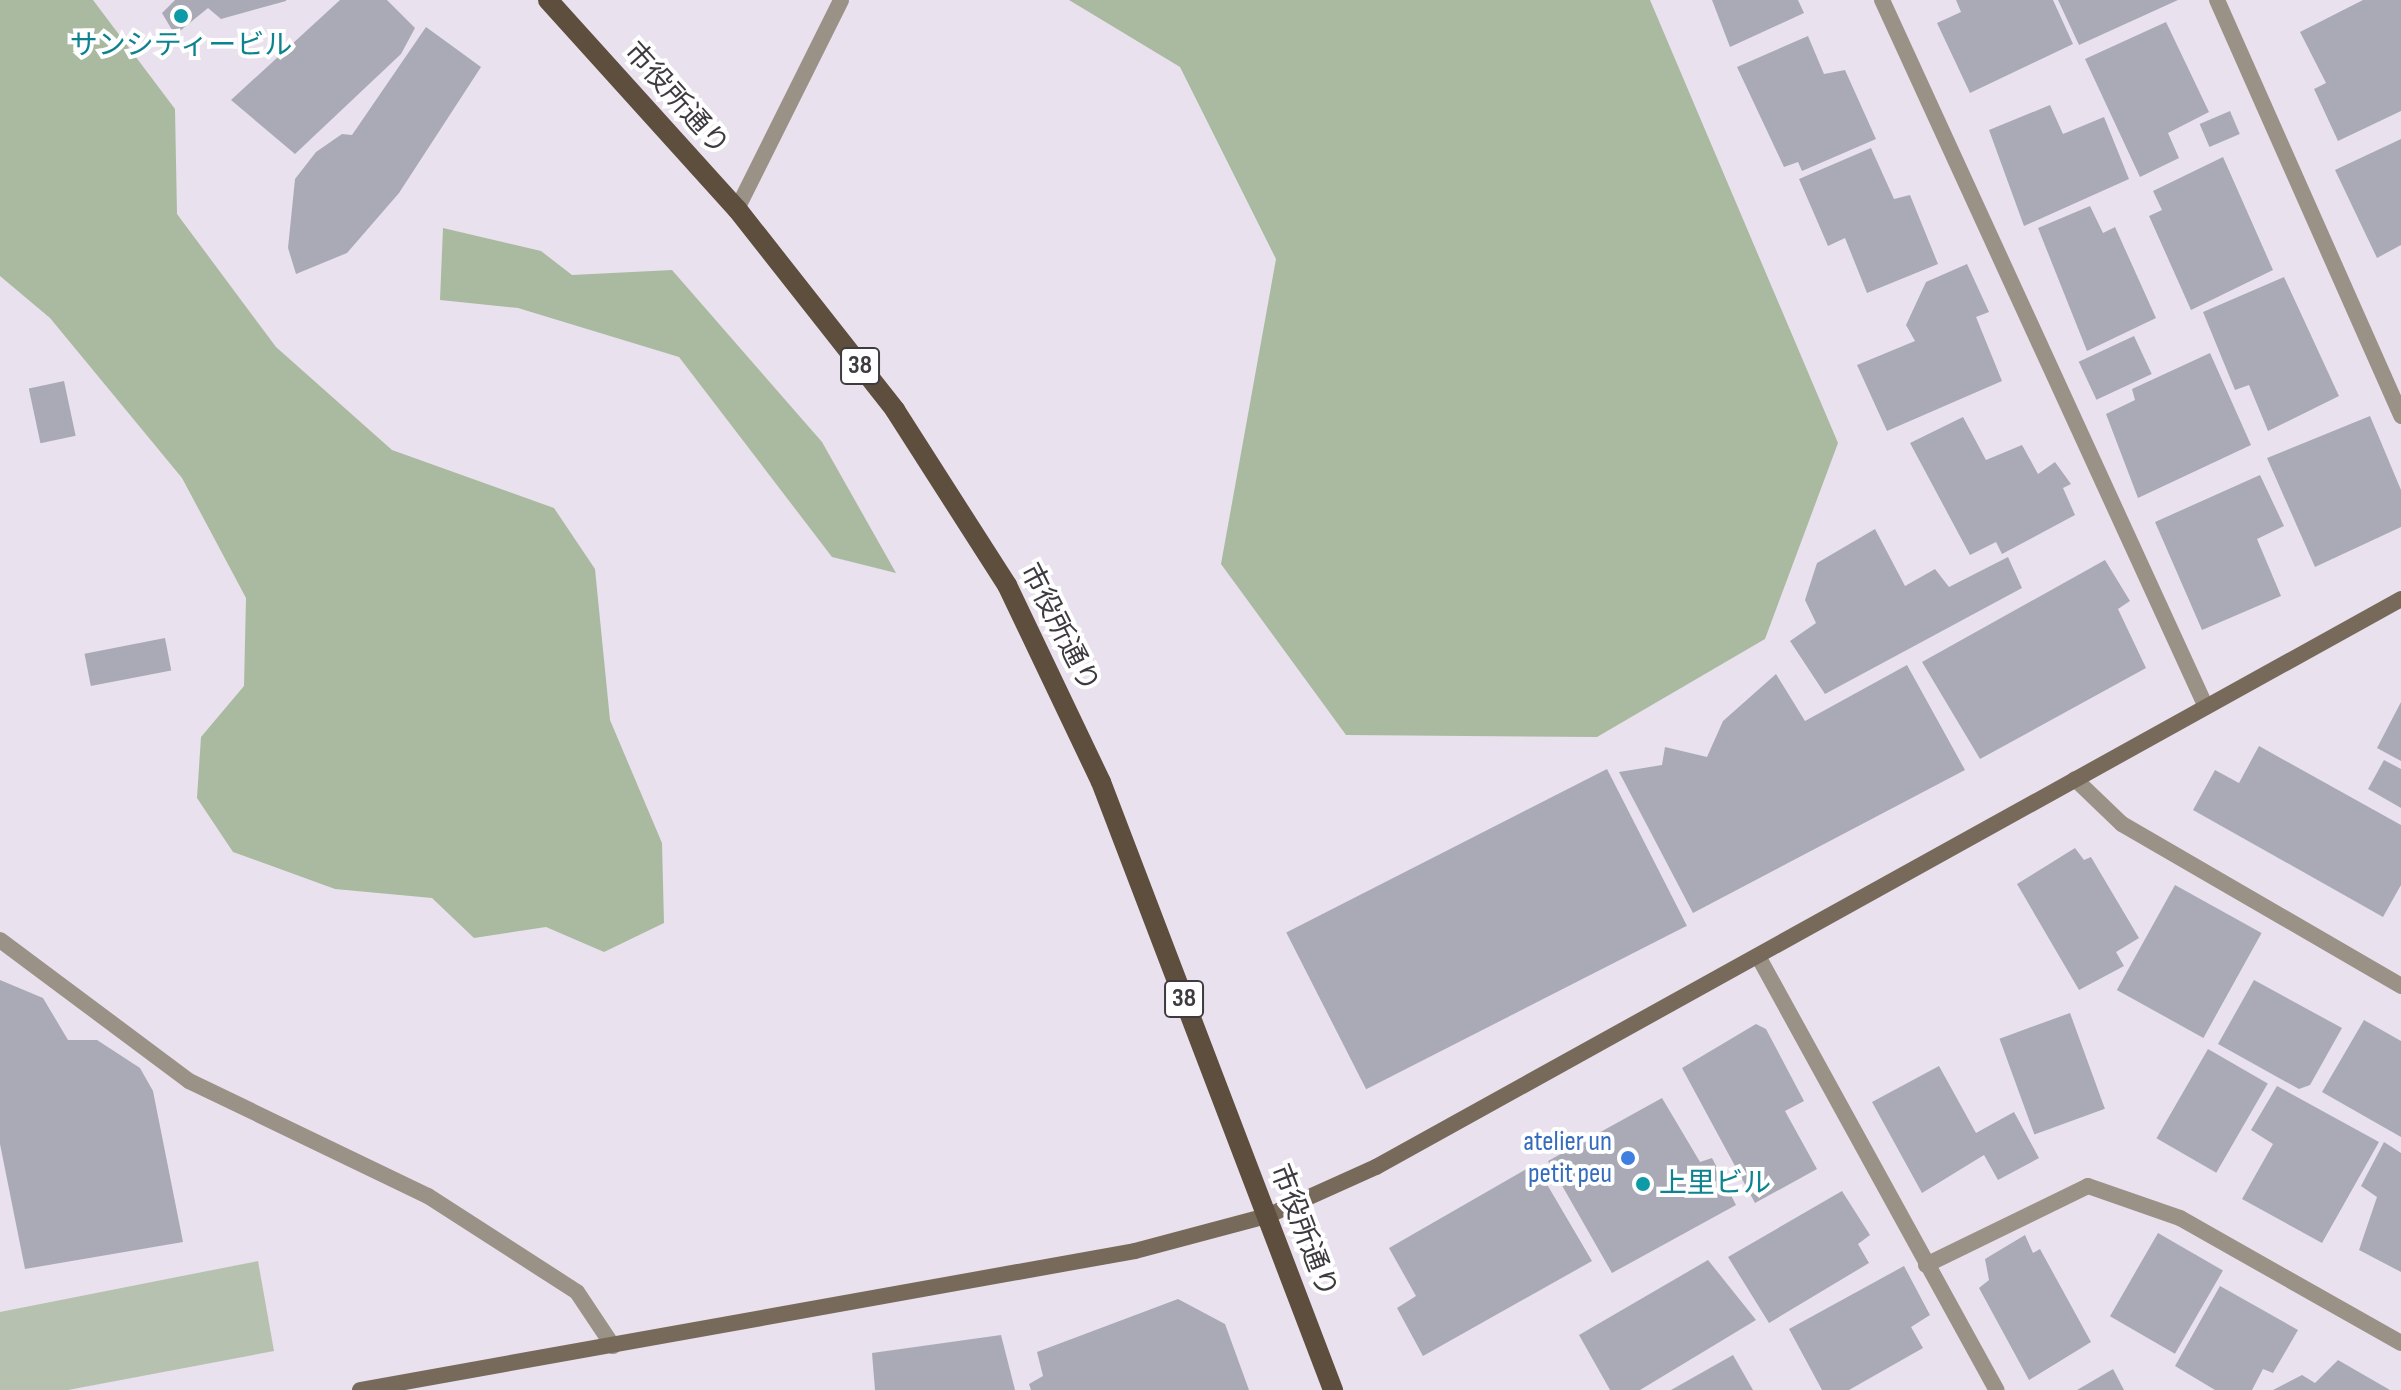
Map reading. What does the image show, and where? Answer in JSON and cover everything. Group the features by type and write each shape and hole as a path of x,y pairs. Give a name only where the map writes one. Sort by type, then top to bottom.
{"main road":[{"name":"市役所通り","path":"548,0 737,209 895,410 1015,599 1101,782 1333,1390"}],"street":[{"path":"737,209 841,0"},
{"path":"1882,0 2205,705"},
{"path":"2217,0 2401,416"},
{"path":"360,1390 1135,1251 1267,1216 1376,1167 2401,599"},
{"path":"2075,779 2122,824 2401,986"},
{"path":"0,940 189,1081 428,1196 577,1292 613,1346"},
{"path":"1758,956 1997,1390"},
{"path":"1926,1265 2088,1186 2180,1218 2401,1343"}],"green space":[{"path":"0,0 93,0 175,109 177,214 276,347 392,450 554,508 595,569 610,720 662,843 664,923 604,952 546,927 474,938 432,898 335,889 233,852 197,798 201,737 244,686 246,598 182,478 50,318 0,276"},
{"path":"1069,0 1650,0 1838,443 1765,639 1597,737 1346,735 1221,564 1276,259 1180,67"},
{"path":"443,228 541,251 572,275 672,270 822,442 896,573 832,557 679,357 518,308 440,300"},
{"path":"258,1261 274,1351 68,1390 0,1390 0,1312"}],"building":[{"name":"サンシティービル","path":"175,0 286,1 221,19 208,8 175,35 162,13"},
{"path":"340,0 387,0 415,28 401,54 295,154 231,100"},
{"path":"1712,0 1798,0 1804,13 1730,47"},
{"path":"1956,0 2053,0 2073,44 1970,93 1937,23 1961,12"},
{"path":"2058,0 2178,0 2079,45"},
{"path":"2363,0 2401,0 2401,111 2338,141 2314,89 2326,83 2300,32"},
{"path":"2166,22 2209,112 2168,133 2179,158 2140,177 2085,59"},
{"path":"426,27 481,67 399,193 347,253 296,274 288,248 295,179 316,152 342,134 352,135"},
{"path":"1808,36 1824,74 1845,70 1876,139 1802,171 1798,162 1784,167 1737,67"},
{"path":"2050,105 2063,134 2104,117 2129,179 2024,226 1989,130"},
{"path":"2230,111 2240,134 2209,147 2200,124"},
{"path":"2401,139 2401,245 2377,258 2335,170"},
{"path":"1871,148 1894,199 1910,195 1938,264 1867,293 1845,238 1828,246 1799,179"},
{"path":"2223,157 2273,270 2191,310 2149,216 2162,210 2153,191"},
{"path":"2090,206 2103,233 2115,227 2156,318 2087,351 2038,228"},
{"path":"1967,264 1989,312 1976,317 2002,381 1887,431 1857,365 1915,341 1906,325 1926,282"},
{"path":"2284,277 2339,396 2268,431 2249,385 2235,390 2203,312"},
{"path":"2134,336 2152,374 2096,400 2079,362"},
{"path":"2210,353 2251,445 2138,498 2106,414 2135,400 2132,389"},
{"path":"64,381 76,436 40,443 29,388"},
{"path":"2370,416 2401,490 2401,527 2315,567 2267,458"},
{"path":"1963,417 1986,460 2022,445 2038,474 2055,462 2071,484 2063,488 2075,515 2002,554 1996,542 1970,555 1910,443"},
{"path":"2260,475 2284,526 2257,539 2281,596 2202,630 2155,522"},
{"path":"1875,529 1905,586 1935,569 1949,587 2008,557 2022,588 1825,694 1790,641 1816,623 1805,600 1817,563"},
{"path":"2105,560 2130,601 2118,609 2146,668 1980,759 1922,662"},
{"path":"165,638 171,670 91,686 85,654"},
{"path":"1907,665 1965,770 1693,913 1619,772 1662,765 1665,747 1707,757 1723,721 1776,674 1805,721"},
{"path":"2401,702 2401,761 2377,748"},
{"path":"2259,746 2401,825 2401,885 2383,917 2193,810 2215,770 2239,783"},
{"path":"2384,760 2401,769 2401,808 2368,789"},
{"path":"1607,769 1687,926 1366,1089 1286,932"},
{"path":"2075,848 2084,860 2091,857 2139,938 2116,952 2124,966 2079,990 2017,884"},
{"path":"2175,885 2262,933 2203,1038 2117,990"},
{"path":"0,980 43,998 68,1040 97,1040 140,1068 153,1091 183,1242 25,1269 0,1144"},
{"path":"2254,980 2342,1028 2310,1085 2299,1089 2218,1044"},
{"path":"2070,1013 2105,1109 2034,1135 2000,1039"},
{"path":"2364,1020 2401,1041 2401,1137 2322,1092"},
{"path":"1756,1024 1766,1029 1804,1101 1785,1111 1817,1169 1755,1203 1682,1068"},
{"path":"2208,1049 2268,1084 2216,1173 2156,1138"},
{"path":"1939,1066 1976,1133 2014,1112 2039,1158 1998,1180 1984,1155 1922,1193 1872,1102"},
{"path":"2277,1086 2379,1142 2322,1243 2242,1199 2273,1144 2251,1130"},
{"name":"上里ビル","path":"1662,1098 1700,1162 1712,1158 1736,1205 1612,1273 1548,1161"},
{"path":"2384,1142 2401,1153 2401,1272 2359,1250 2377,1197 2361,1186"},
{"path":"1535,1164 1592,1261 1423,1356 1397,1308 1416,1296 1389,1248"},
{"path":"1842,1191 1870,1235 1858,1244 1869,1263 1769,1323 1728,1257"},
{"path":"2158,1233 2223,1271 2175,1354 2110,1316"},
{"path":"2025,1235 2033,1253 2040,1249 2091,1342 2029,1380 1979,1288 1989,1280 1985,1259"},
{"path":"1708,1260 1756,1320 1640,1390 1610,1390 1579,1335"},
{"path":"1904,1266 1930,1315 1911,1327 1923,1348 1849,1390 1822,1390 1789,1329"},
{"path":"2220,1286 2298,1330 2273,1373 2263,1369 2252,1390 2215,1390 2175,1366"},
{"path":"1178,1299 1225,1324 1249,1390 1031,1390 1029,1384 1043,1376 1037,1352"},
{"path":"1001,1335 1015,1390 875,1390 872,1353"},
{"path":"1733,1355 1753,1390 1671,1390"},
{"path":"2338,1360 2390,1390 2273,1390 2302,1375 2315,1383"},
{"path":"2113,1369 2124,1390 2077,1390"}],"place":[{"name":"サンシティービル","path":"181,16"},
{"name":"atelier un petit peu","path":"1628,1158"},
{"name":"上里ビル","path":"1643,1184"}]}
